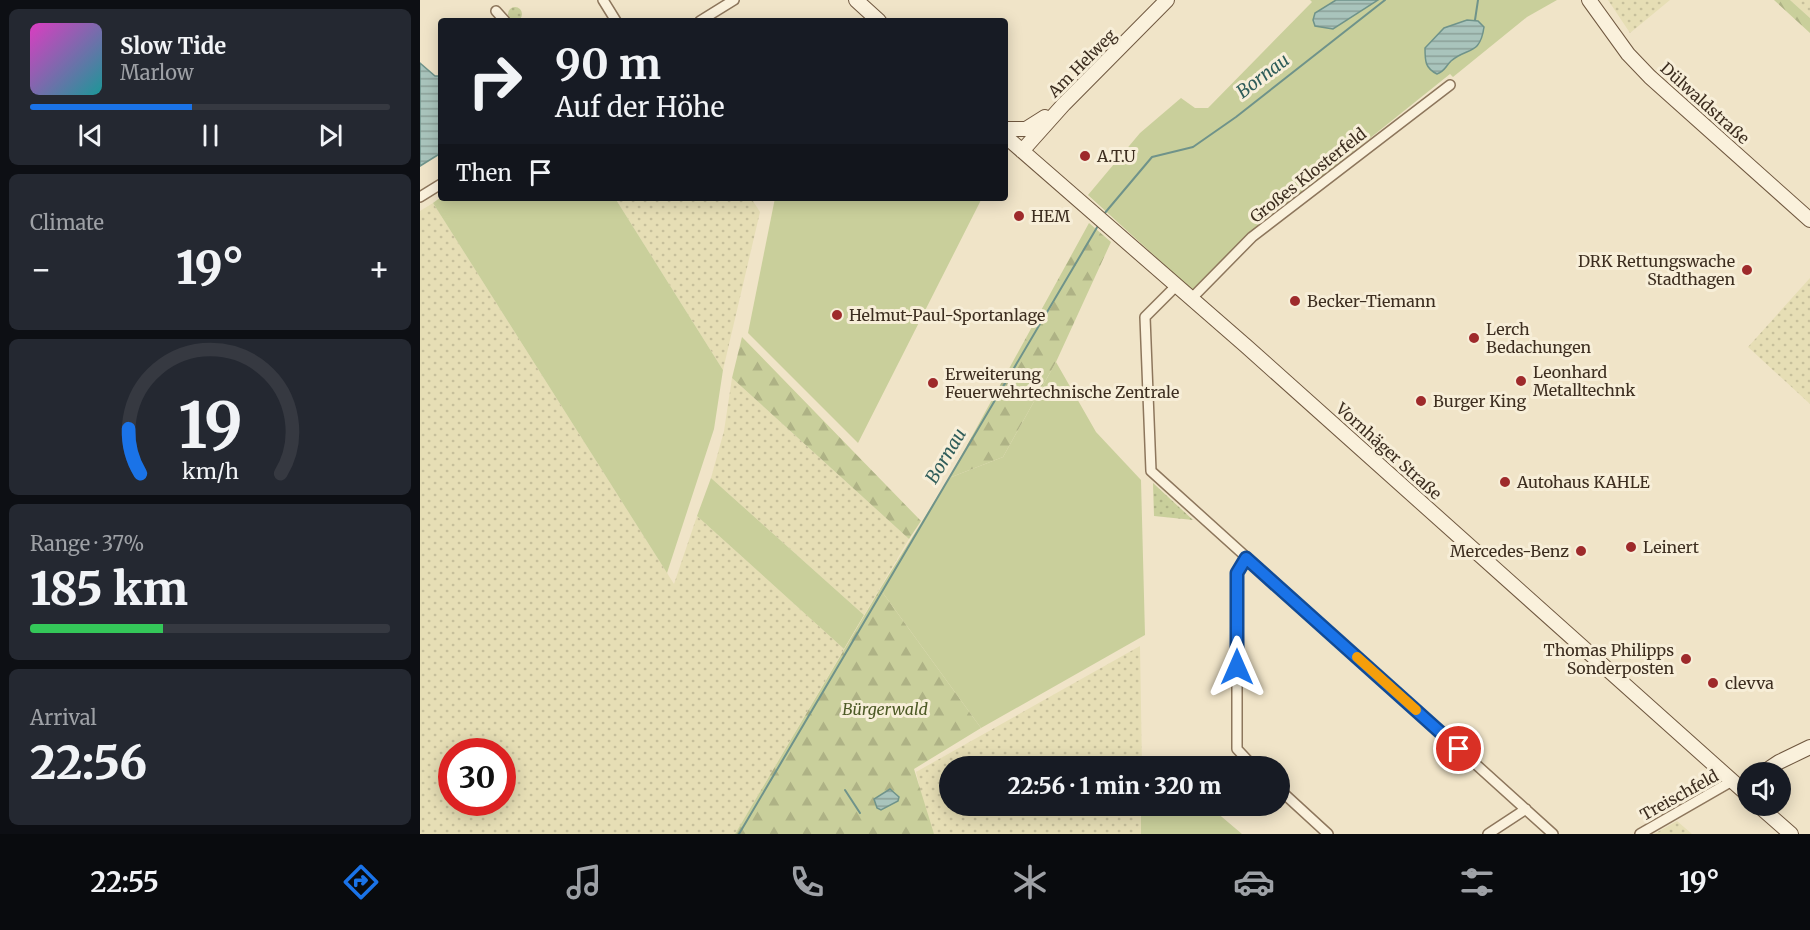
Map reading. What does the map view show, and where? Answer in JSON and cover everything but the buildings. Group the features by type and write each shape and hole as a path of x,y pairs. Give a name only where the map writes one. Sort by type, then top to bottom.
{"main road":[{"path":"856,0 876,18"},
{"name":"Am Helweg","path":"1022,151 1064,104 1167,0"},
{"name":"Dülwaldstraße","path":"1589,0 1622,46 1650,77 1810,220"},
{"path":"1008,129 1026,129 1064,104"},
{"name":"Vornhäger Straße","path":"1008,139 1192,298 1737,784"},
{"path":"1779,762 1804,750"},
{"path":"1790,762 1804,750"},
{"path":"1771,816 1793,834"},
{"path":"1781,816 1793,834"}],"street":[{"path":"603,0 614,18"},
{"path":"705,18 734,0"},
{"path":"496,11 502,18"},
{"name":"Großes Klosterfeld","path":"1192,298 1252,237 1450,85"},
{"path":"420,197 438,186"},
{"path":"1177,285 1145,317 1151,471 1553,834"},
{"path":"1244,756 1237,749 1237,573 1246,558"},
{"name":"Treischfeld","path":"1640,834 1737,790"},
{"path":"1290,799 1328,834"},
{"path":"1488,834 1526,809"}],"shaded area":[{"path":"1608,0 1670,0 1630,33"},
{"path":"1790,0 1810,0 1810,18"},
{"path":"617,201 753,201 760,212 723,370"},
{"path":"433,203 674,584 697,516 844,649 735,834 420,834 420,211"},
{"path":"1810,278 1810,404 1748,347"},
{"path":"732,378 909,539 864,615 711,478 724,431"},
{"path":"1140,646 1142,756 944,756"},
{"path":"939,759 939,816 1141,816 1141,834 934,834 927,819 916,772"},
{"path":"1677,821 1692,834 1654,834"}],"green space":[{"path":"1310,0 1557,0 1527,17 1453,77 1450,74 1244,239 1192,290 1088,195 1140,133 1181,98 1195,108 1208,108 1312,2"},
{"path":"1774,0 1790,0 1810,18 1810,33"},
{"path":"512,7 518,7 522,11 521,18 508,17 508,11"},
{"path":"438,199 617,201 723,370 714,429 667,573 433,203"},
{"name":"Helmut-Paul-Sportanlage","path":"774,201 980,201 858,443 748,333"},
{"path":"1089,223 1111,242 1056,362 1003,457 949,478"},
{"path":"742,337 921,521 909,539 732,378"},
{"path":"1056,362 1096,432 1141,480 1145,635 981,728 880,589 949,478 1003,457"},
{"path":"711,478 864,615 844,649 697,516"},
{"path":"1153,483 1193,520 1154,516"},
{"name":"Bürgerwald","path":"880,589 981,728 914,769 934,834 735,834"},
{"path":"1141,816 1221,816 1242,834 1141,834"}],"water":[{"path":"1336,0 1378,0 1333,29 1315,26 1313,20 1315,13"},
{"path":"1467,20 1478,21 1484,27 1479,43 1472,50 1451,61 1442,72 1437,74 1433,72 1426,64 1425,48 1444,28"},
{"path":"420,63 438,76 438,155 420,166"},
{"path":"890,789 899,797 898,801 881,810 877,808 874,799"}],"waterway":[{"name":"Bornau","path":"1104,214 1152,157 1193,147 1236,117 1385,0"},
{"path":"1475,20 1478,0"},
{"name":"Bornau","path":"739,834 1099,224"},
{"path":"845,790 860,813"}],"slow traffic":[{"path":"1357,657 1416,710"}],"place":[{"name":"A.T.U","path":"1085,156"},
{"name":"HEM","path":"1019,216"},
{"name":"DRK Rettungswache Stadthagen","path":"1747,270"},
{"name":"Becker-Tiemann","path":"1295,301"},
{"name":"Helmut-Paul-Sportanlage","path":"837,315"},
{"name":"Lerch Bedachungen","path":"1474,338"},
{"name":"Leonhard Metalltechnk","path":"1521,381"},
{"name":"Erweiterung Feuerwehrtechnische Zentrale","path":"933,383"},
{"name":"Burger King","path":"1421,401"},
{"name":"Autohaus KAHLE","path":"1505,482"},
{"name":"Leinert","path":"1631,547"},
{"name":"Mercedes-Benz","path":"1581,551"},
{"name":"Thomas Philipps Sonderposten","path":"1686,659"},
{"name":"clevva","path":"1713,683"}],"route":[{"path":"1237,667 1237,573 1246,558 1459,749"}]}
